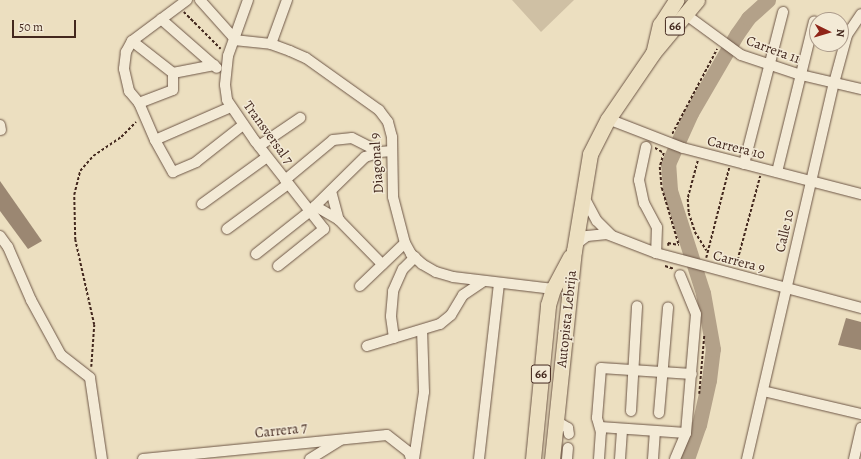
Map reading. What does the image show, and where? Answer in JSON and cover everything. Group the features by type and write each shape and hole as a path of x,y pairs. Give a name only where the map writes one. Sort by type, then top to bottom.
{"highway":[{"name":"Autopista Lebrija","path":"653,53 660,26 676,0"},
{"name":"Autopista Lebrija","path":"553,459 574,248 582,193 590,154 608,119 653,53 697,0"},
{"name":"Autopista Lebrija","path":"533,459 547,312 553,289 574,248"}],"street":[{"path":"200,0 234,39"},
{"name":"Transversal 7","path":"248,0 228,56 225,74 227,100 267,158 286,182 312,209 324,229 278,266"},
{"path":"271,44 287,0"},
{"path":"183,3 132,41 126,52 124,69 129,91 141,106 155,140 173,172 196,162 243,125"},
{"path":"744,164 783,12"},
{"name":"Carrera 11","path":"685,14 741,55 769,66 861,89"},
{"name":"Calle 10","path":"747,459 834,83 847,35 861,14"},
{"path":"161,20 225,74"},
{"name":"Diagonal 9","path":"234,39 271,44 306,58 379,110 388,122 392,151 393,196 405,243 415,258 436,272 499,284 553,289"},
{"path":"132,41 173,74"},
{"path":"778,172 809,42"},
{"path":"173,74 214,65"},
{"path":"141,106 173,88 173,74"},
{"path":"155,140 231,107"},
{"path":"259,146 300,118"},
{"name":"Carrera 10","path":"608,119 683,148 861,194"},
{"path":"0,125 0,130"},
{"path":"227,229 286,182 333,140 352,138 380,152"},
{"path":"646,147 639,180 644,203 657,227 656,253"},
{"path":"256,254 312,209 365,157 380,152 392,151"},
{"path":"202,204 267,158"},
{"path":"331,190 339,220"},
{"name":"Carrera 9","path":"582,193 594,217 612,235"},
{"path":"312,209 339,220 382,264"},
{"name":"Carrera 9","path":"574,248 592,234 612,235 669,257 861,308"},
{"path":"0,236 8,247 31,300 61,355 90,378 102,459"},
{"path":"360,286 405,243"},
{"path":"394,338 391,316 393,290 401,272 415,258"},
{"path":"675,459 686,433 696,314 680,275"},
{"path":"367,346 444,322 463,295 484,281"},
{"path":"479,459 499,284"},
{"path":"631,411 638,306"},
{"path":"659,413 668,307"},
{"path":"412,459 424,392 422,330"},
{"path":"599,459 600,427 597,418 601,368 692,374"},
{"path":"763,391 861,414"},
{"path":"556,421 568,428 569,434"},
{"path":"600,427 686,433"},
{"path":"854,459 861,428"},
{"path":"620,459 622,429"},
{"path":"652,459 655,431"},
{"name":"Carrera 7","path":"143,459 387,435 410,452 412,459"},
{"path":"310,459 342,439"},
{"path":"567,459 568,448"}],"path":[{"path":"183,3 228,56"},
{"path":"678,245 662,188 660,167 664,153 654,148 663,139 717,50 711,45 718,38"},
{"path":"90,378 94,326 75,240 74,195 80,171 93,156 134,126 141,106"},
{"path":"700,153 688,199 689,213 695,232 707,252"},
{"path":"701,266 707,252 731,161"},
{"path":"734,275 762,169"}],"shaded area":[{"path":"512,0 574,0 541,32"}],"building":[{"path":"0,181 42,241 28,249 0,211"},
{"path":"846,318 861,322 861,350 838,345"}],"waterway":[{"path":"687,459 699,425 709,380 713,349 703,293 670,190 668,164 691,113 737,34 748,18 768,0"}]}
